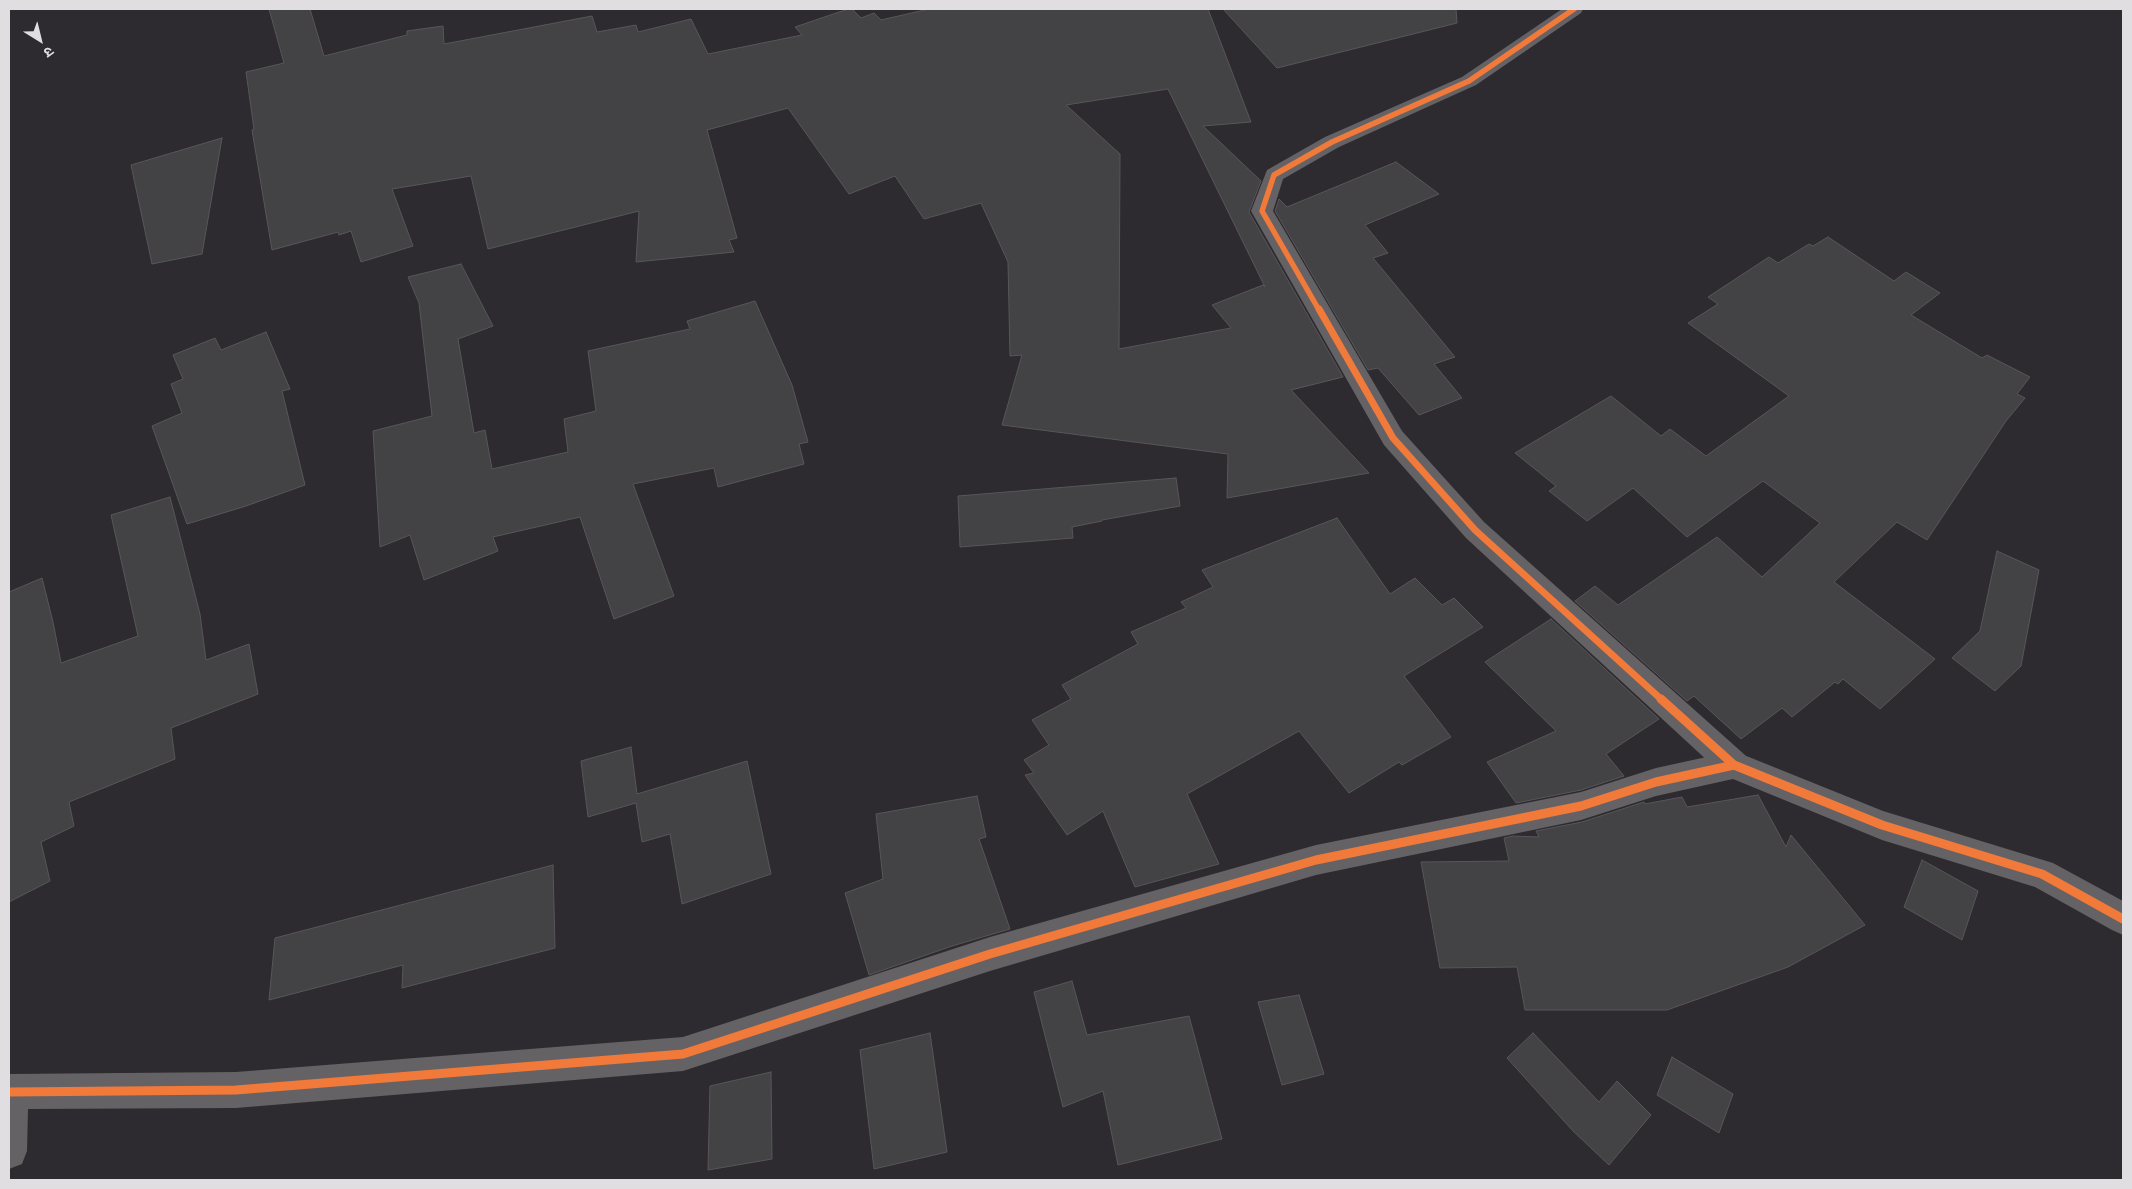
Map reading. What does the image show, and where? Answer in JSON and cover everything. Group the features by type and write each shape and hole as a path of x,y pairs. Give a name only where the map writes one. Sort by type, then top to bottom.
{"street":[{"path":"1574,9 1470,81 1332,142 1274,175 1262,211 1393,438 1474,530 1734,765 1882,825 2042,874 2123,920"},
{"path":"9,1151 10,1092 236,1090 682,1054 990,954 1316,860 1581,806 1656,782 1734,765"}],"building":[{"path":"269,9 310,9 324,56 407,35 407,31 443,26 444,44 592,16 597,32 636,25 638,32 691,19 708,54 802,35 795,27 848,9 852,9 861,18 874,13 881,20 929,9 1208,9 1251,122 1203,126 1261,181 1249,212 1343,377 1291,390 1369,473 1227,498 1228,454 1002,425 1022,355 1010,356 1008,262 981,203 924,219 895,176 849,194 788,108 707,130 737,238 729,240 734,252 636,262 639,211 488,249 471,176 392,189 413,246 361,262 351,231 339,235 338,232 272,250 252,130 254,129 246,72 284,63","holes":["1168,89 1265,287 1263,285 1212,305 1231,328 1119,349 1120,154 1066,105"]},
{"path":"1223,9 1456,9 1457,23 1277,68"},
{"path":"222,138 202,254 152,264 131,165"},
{"path":"1396,162 1439,194 1365,225 1388,253 1373,258 1455,357 1434,364 1462,398 1419,415 1378,368 1368,370 1275,211 1279,199 1287,207"},
{"path":"1828,237 1894,281 1906,272 1940,293 1911,315 1982,358 1987,355 2030,377 2017,394 2025,398 2006,421 1927,540 1897,522 1834,582 1935,659 1880,709 1843,679 1838,684 1835,682 1792,717 1782,708 1741,739 1694,696 1687,701 1575,601 1595,586 1618,605 1717,537 1762,577 1820,523 1763,481 1687,537 1633,488 1587,521 1549,491 1556,486 1515,453 1611,396 1661,436 1670,429 1706,456 1789,396 1688,323 1718,304 1708,297 1769,257 1778,263 1809,244 1813,246"},
{"path":"461,264 493,326 458,339 474,433 485,430 492,469 568,452 564,419 596,411 588,351 690,329 687,321 755,301 792,385 808,442 799,444 804,464 718,487 714,468 633,484 674,596 614,619 580,517 493,537 498,551 424,580 410,535 380,547 373,431 432,416 419,303 408,277"},
{"path":"266,332 290,389 282,391 305,485 187,524 152,426 182,413 171,384 183,379 173,355 215,338 221,350"},
{"path":"1176,478 1180,506 1072,527 1073,538 960,547 958,496"},
{"path":"170,497 200,614 206,660 249,644 258,694 171,728 175,759 69,802 74,826 41,842 50,881 9,902 9,592 42,578 61,663 138,636 111,515"},
{"path":"1337,518 1390,594 1415,578 1442,605 1454,598 1483,627 1404,676 1451,737 1402,765 1399,762 1349,793 1299,731 1187,794 1219,864 1135,887 1103,811 1067,835 1025,775 1034,773 1024,760 1049,745 1032,720 1071,699 1062,685 1138,644 1131,632 1186,608 1181,602 1213,587 1202,570"},
{"path":"1997,551 2039,570 2021,666 1995,691 1952,658 1980,631"},
{"path":"1551,619 1659,719 1606,754 1624,776 1581,790 1516,803 1487,762 1556,731 1485,662"},
{"path":"631,747 637,794 747,761 771,874 682,904 670,834 642,842 636,803 588,817 581,761"},
{"path":"1758,795 1786,847 1791,835 1865,925 1788,967 1667,1010 1525,1010 1517,967 1440,968 1421,862 1509,861 1504,838 1513,836 1539,837 1536,831 1582,822 1644,802 1645,804 1682,797 1687,807"},
{"path":"977,796 986,837 979,839 1010,929 952,946 869,975 845,893 883,879 876,814"},
{"path":"1922,860 1978,891 1962,940 1904,907"},
{"path":"553,865 555,948 402,988 403,965 269,1000 275,938"},
{"path":"1072,981 1087,1035 1189,1016 1222,1139 1118,1165 1103,1091 1063,1107 1034,992"},
{"path":"1299,995 1324,1074 1282,1085 1258,1002"},
{"path":"930,1033 947,1152 874,1169 860,1050"},
{"path":"1533,1033 1599,1102 1617,1081 1651,1115 1609,1165 1573,1131 1507,1058"},
{"path":"1672,1057 1733,1094 1719,1133 1657,1095"},
{"path":"771,1072 772,1159 708,1170 710,1086"}],"cycle path":[{"path":"1574,9 1469,81 1332,142 1274,175 1262,211 1393,438 1475,530 1734,765 1882,825 2042,874 2123,919"},
{"path":"9,1092 236,1090 683,1054 990,954 1316,860 1581,806 1656,782 1734,765"}]}
